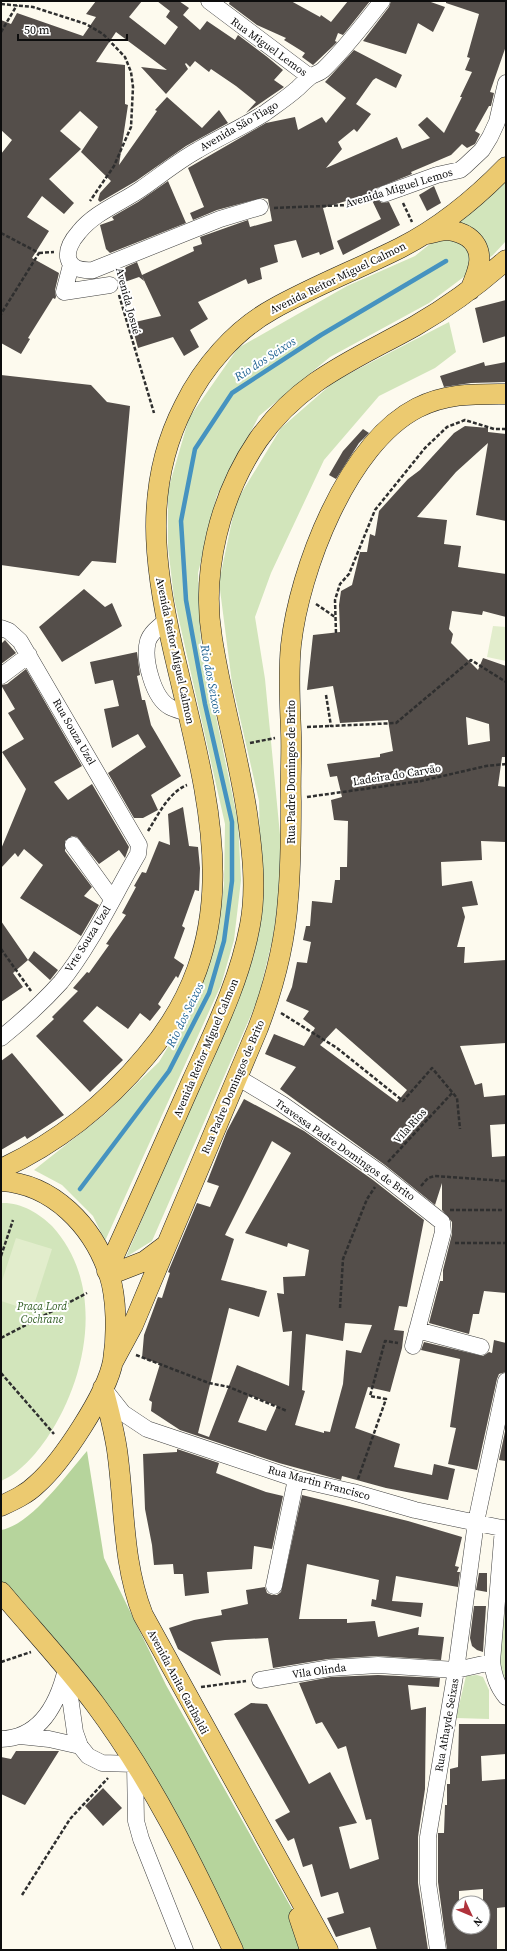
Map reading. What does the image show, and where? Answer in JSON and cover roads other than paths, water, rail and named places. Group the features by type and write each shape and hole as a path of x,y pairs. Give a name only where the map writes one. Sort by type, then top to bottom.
{"main road":[{"name":"Avenida Reitor Miguel Calmon","path":"1,1169 65,1132 96,1108 138,1066 160,1040 178,1014 204,949 211,918 213,852 211,823 167,620 156,551 156,500 160,475 170,439 184,407 200,377 230,342 249,325 271,310 402,247 421,236 474,197 506,167"},
{"path":"421,236 447,230 462,233 473,241 478,250 480,260 478,272 470,290"},
{"name":"Avenida Reitor Miguel Calmon","path":"108,1273 233,989 250,925 253,879 250,835 241,774 211,637 209,585 213,556 220,524 230,493 244,463 276,417 296,397 320,378 344,363 415,326 470,290 506,260"},
{"name":"Rua Padre Domingos de Brito","path":"117,1354 133,1325 267,1005 282,947 288,901 291,855 291,646 301,593 313,553 350,477 372,447 392,426 416,408 438,399 463,393 506,394"},
{"path":"1,1181 26,1185 50,1196 69,1211 84,1228 108,1273 114,1316 117,1354 103,1388 76,1436 53,1468 36,1485 18,1498 1,1506"},
{"name":"Rua Padre Domingos de Brito","path":"108,1273 145,1261 167,1244"},
{"name":"Avenida Anita Garibaldi","path":"103,1388 117,1449 128,1567 134,1591 143,1615 182,1690 328,1950"},
{"path":"1,1592 94,1703 129,1764 181,1845 233,1950"},
{"path":"282,1870 310,1950"}],"street":[{"name":"Rua Miguel Lemos","path":"209,1 310,77"},
{"name":"Avenida São Tiago","path":"71,265 67,252 78,232 91,220 140,190 172,166 264,114 283,100 310,77 317,74 342,51 382,1"},
{"name":"Avenida Miguel Lemos","path":"390,192 436,175 460,170 476,155 490,137 497,122 506,83"},
{"path":"114,289 64,292 71,265 78,270 93,270 220,219 260,207"},
{"path":"167,620 156,629 148,641 148,662 154,690 169,706 188,713"},
{"name":"Rua Souza Uzel","path":"1,628 9,631 20,641 29,655 140,845"},
{"path":"1,676 29,655"},
{"name":"Vrte Souza Uzel","path":"1,1038 40,1003 60,982 79,956 138,854 140,845"},
{"path":"73,846 112,899"},
{"name":"Travessa Padre Domingos de Brito","path":"237,1077 282,1104 381,1174 437,1216 442,1222 442,1237 417,1330"},
{"path":"413,1346 417,1330 481,1346"},
{"path":"456,1670 476,1522 506,1381"},
{"name":"Rua Martin Francisco","path":"103,1388 123,1413 148,1429 296,1479 353,1492 415,1510 504,1528"},
{"path":"274,1586 296,1479"},
{"path":"504,1528 492,1662 494,1677 499,1689 506,1697"},
{"name":"Rua Athayde Seixas","path":"438,1950 428,1883 428,1837 456,1670 492,1662"},
{"name":"Vila Olinda","path":"260,1680 330,1668 378,1665 456,1670"},
{"path":"20,1736 42,1722 50,1711 62,1687 66,1669"},
{"path":"66,1669 75,1732 80,1746 88,1756 102,1763 129,1764 136,1821 141,1839 185,1950"},
{"path":"1,1739 20,1736 49,1739 80,1746"}],"waterway":[{"name":"Rio dos Seixos","path":"80,1189 169,1071 209,993 224,941 232,881 232,822 205,704 186,600 181,521 195,449 232,393 321,335 446,261"}],"park label":[{"name":"Praça Lord Cochrane","path":"42,1312"}]}
